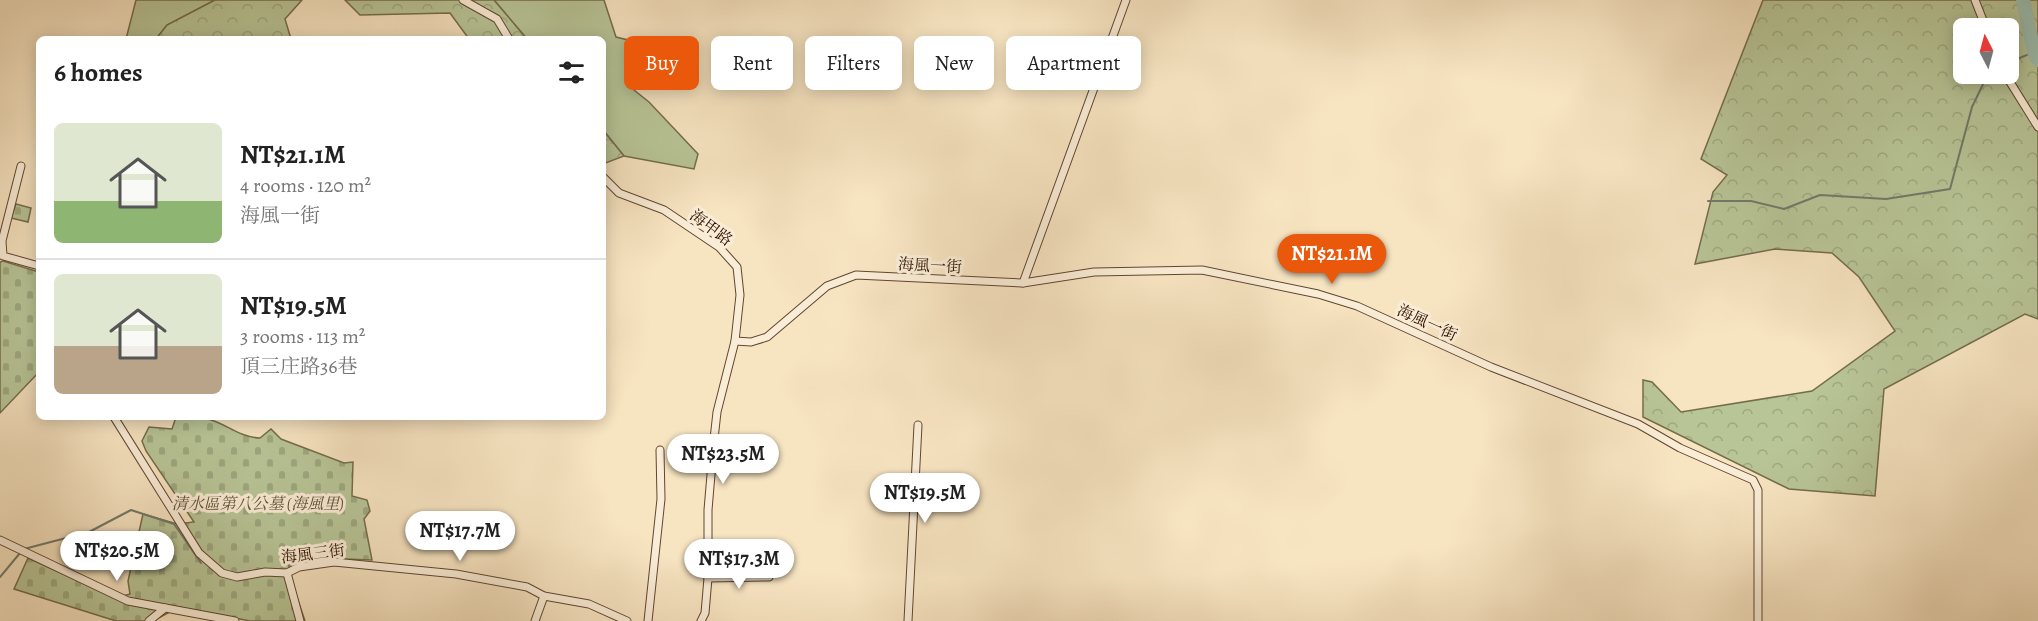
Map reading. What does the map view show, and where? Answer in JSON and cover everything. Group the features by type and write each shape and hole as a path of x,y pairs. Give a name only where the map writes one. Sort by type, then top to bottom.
{"street":[{"path":"463,0 497,19 507,36"},
{"path":"1023,283 1126,0"},
{"path":"1975,0 1982,18"},
{"path":"2012,84 2038,127"},
{"path":"21,166 2,241 3,256 36,265"},
{"name":"海甲路","path":"606,180 619,193 673,216 719,247 737,267 740,295 735,341"},
{"name":"海風一街","path":"735,341 750,342 767,337 827,286 856,275 1023,283 1094,273 1202,270 1318,294 1357,306 1491,368 1638,424 1680,448 1753,480 1758,490 1758,621"},
{"path":"701,621 705,613 708,578 708,510 715,430 735,341"},
{"name":"海風三街","path":"116,420 199,553 222,573 237,577 265,572 286,573 299,567 334,562 456,573 527,587 544,596 589,604 626,621"},
{"path":"908,621 918,425"},
{"path":"648,621 661,499 660,450"},
{"path":"0,540 128,601 235,621"},
{"path":"286,573 300,621"},
{"path":"708,578 769,577"},
{"path":"535,621 544,596"},
{"path":"149,621 165,608"}],"green space":[{"path":"136,0 215,0 167,25 158,36 127,36"},
{"path":"215,0 302,0 285,19 290,36 158,36 167,25"},
{"path":"345,0 494,0 524,36 467,36 450,13 360,15"},
{"path":"494,0 604,0 616,37 624,39 624,90 634,90 649,102 698,154 694,169 624,156 606,134 606,36 524,36"},
{"path":"1763,0 2038,0 2038,319 2025,314 1884,389 1875,496 1789,489 1643,417 1643,380 1652,382 1681,412 1812,391 1895,331 1859,277 1832,253 1775,249 1695,264 1713,192 1727,175 1701,159"},
{"path":"606,134 624,156 606,163"},
{"path":"16,204 31,208 28,222 11,218"},
{"path":"0,262 36,271 36,375 0,413"},
{"name":"清水區第八公墓 (海風里)","path":"175,420 212,420 238,433 260,438 271,429 281,439 344,463 353,462 352,496 367,500 370,511 364,519 372,560 342,559 289,565 290,577 305,621 250,621 179,607 153,621 116,621 14,589 28,558 116,598 130,594 128,581 143,514 177,524 194,522 146,451 142,441 149,427 172,429"}],"waterway":[{"path":"2023,0 2034,52 2038,60"},
{"path":"2019,58 2034,52"},
{"path":"1708,201 1751,201 1784,209 1820,195 1886,199 1950,189 1972,107 1983,84"},
{"path":"24,549 89,532 131,510 174,524 201,563"},
{"path":"0,577 20,553"}]}
